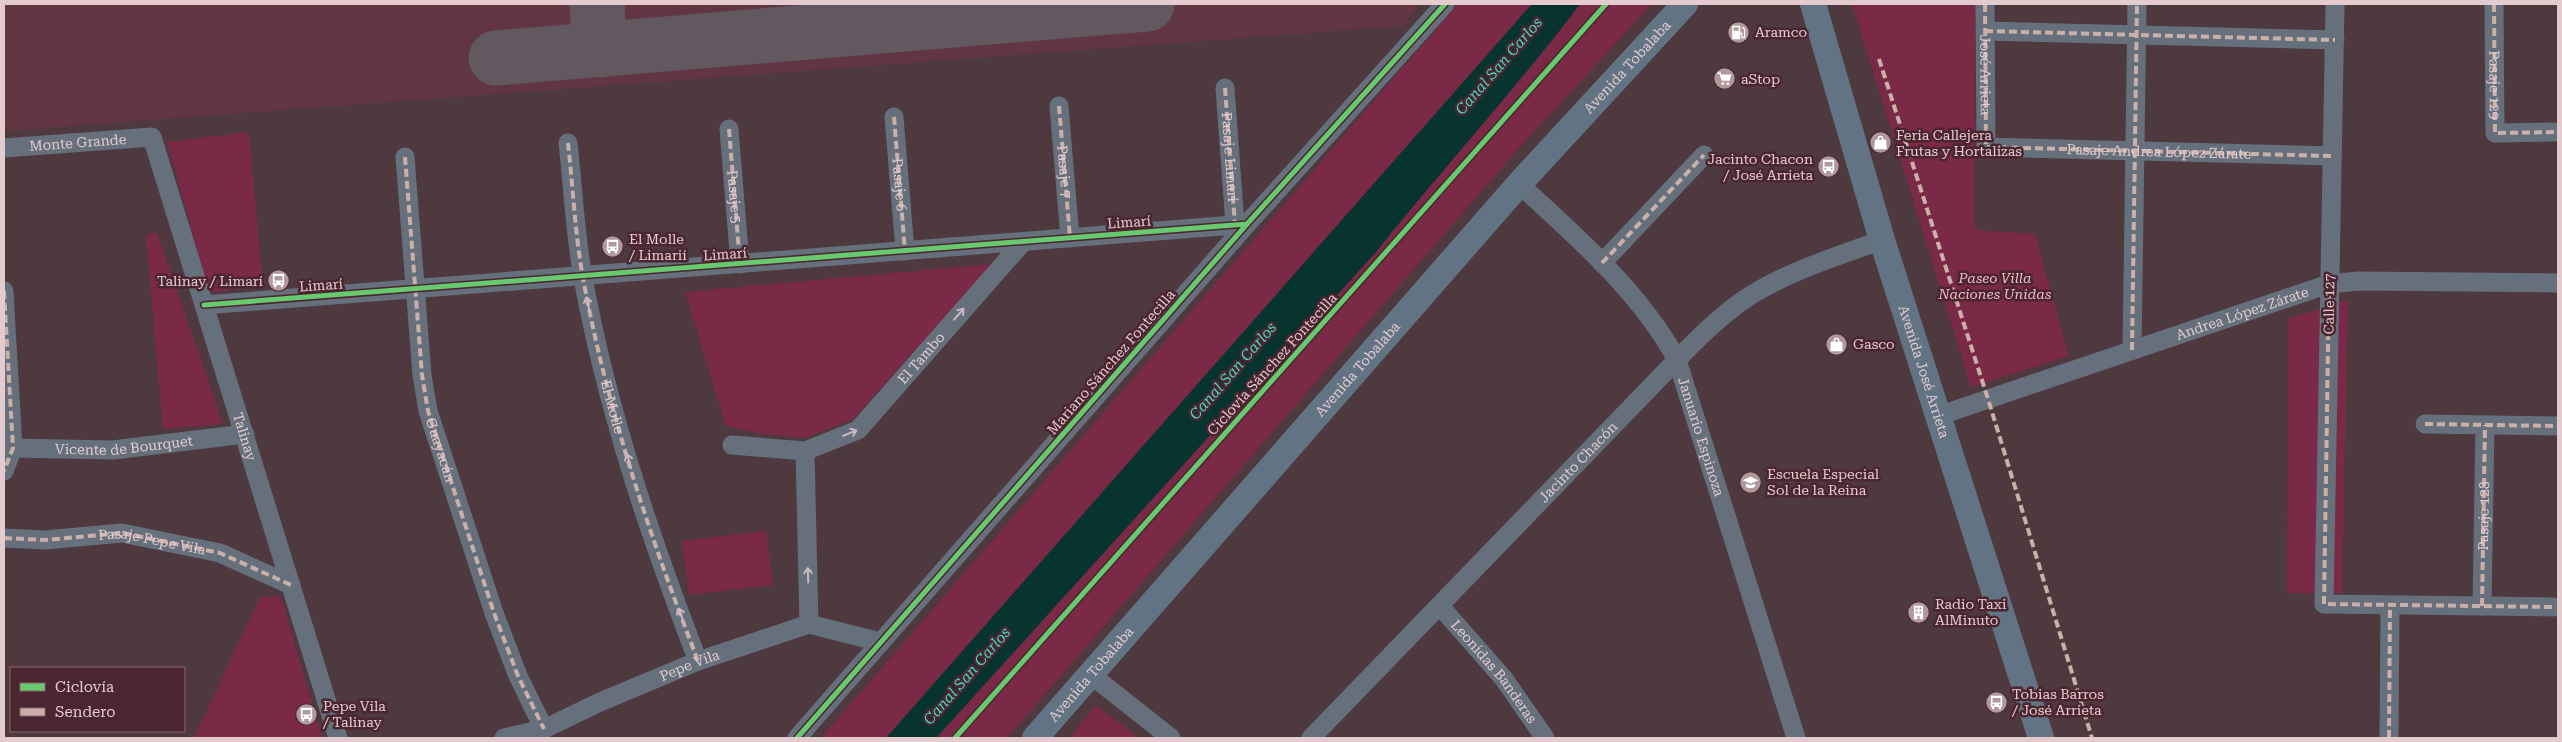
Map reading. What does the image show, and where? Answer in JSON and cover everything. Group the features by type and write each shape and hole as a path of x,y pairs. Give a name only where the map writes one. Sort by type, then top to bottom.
{"main road":[{"name":"Avenida Tobalaba","path":"1035,738 1519,184 1685,4"},
{"name":"Avenida José Arrieta","path":"1813,4 1882,240 2041,738"}],"street":[{"name":"Mariano Sánchez Fontecilla","path":"797,738 1241,225 1445,4"},
{"name":"José Arrieta","path":"1985,4 1986,147"},
{"path":"2132,350 2137,4"},
{"name":"Calle 127","path":"2335,4 2324,604 2390,605"},
{"name":"Pasaje 129","path":"2494,4 2495,132 2558,132"},
{"path":"1985,31 2335,40"},
{"name":"Pasaje Limarí","path":"1225,88 1241,225"},
{"name":"Pasaje 7","path":"1059,106 1070,238"},
{"name":"Pasaje 6","path":"894,117 904,251"},
{"name":"Pasaje 5","path":"729,129 740,264"},
{"name":"Monte Grande","path":"4,148 152,137"},
{"name":"Talinay","path":"152,137 338,738"},
{"name":"El Molle","path":"568,143 582,276 612,402 641,501 666,576 698,661"},
{"name":"Pasaje Andrea López Zárate","path":"1986,147 2332,156"},
{"path":"1602,263 1704,155"},
{"name":"Guayacán","path":"405,157 422,375 434,432 494,613 518,676 544,728"},
{"name":"Januario Espinoza","path":"1519,184 1602,263 1658,327 1676,360 1796,738"},
{"name":"Limarí","path":"204,305 1241,225"},
{"name":"Jacinto Chacón","path":"1311,738 1676,360 1731,310 1764,288 1795,272 1882,240"},
{"name":"El Tambo","path":"732,445 805,451 858,430 1023,242"},
{"name":"Andrea López Zárate","path":"1938,416 2329,284 2358,281 2558,283"},
{"path":"4,291 8,446 4,470"},
{"path":"2425,424 2558,426"},
{"name":"Pasaje 128","path":"2482,606 2485,425"},
{"name":"Vicente de Bourquet","path":"8,446 113,450 245,434"},
{"path":"805,451 810,624 880,642"},
{"name":"Pasaje Pepe Vila","path":"4,538 45,540 122,533 220,553 291,585"},
{"path":"2389,738 2390,605 2553,608"},
{"name":"Leonidas Banderas","path":"1440,606 1504,679 1545,738"},
{"name":"Pepe Vila","path":"504,738 544,728 600,702 698,661 810,624"},
{"path":"1090,674 1171,738"}],"shaded area":[{"path":"4,4 1421,4 1402,26 4,131"}],"green space":[{"path":"1458,4 1532,4 886,738 821,738"},
{"path":"1580,4 1652,4 1520,147 1007,738 936,738 1376,252 1531,67"},
{"name":"Paseo Villa Naciones Unidas","path":"1852,4 1975,4 1975,230 2035,234 2069,356 1971,387"},
{"path":"249,132 263,286 209,292 167,142"},
{"path":"157,232 223,424 163,429 146,236"},
{"path":"993,264 852,420 805,438 763,434 726,426 685,292"},
{"path":"2348,300 2342,593 2287,593 2288,319"},
{"path":"766,531 773,585 689,595 682,541"},
{"path":"281,596 322,738 194,738 260,597"},
{"path":"1096,705 1139,738 1069,738"}],"water":[{"name":"Canal San Carlos","path":"1532,4 1580,4 1531,67 1376,252 936,738 886,738"}],"taxiway":[{"path":"597,4 600,50"},
{"path":"496,58 1147,4"}],"marked path":[{"path":"1985,4 1986,147 2332,156"},
{"path":"2132,350 2137,4"},
{"path":"2494,4 2495,133 2558,132"},
{"path":"1985,31 2335,40"},
{"path":"1879,59 1988,399 2092,738"},
{"path":"1225,88 1235,225"},
{"path":"1059,106 1070,238"},
{"path":"894,117 905,251"},
{"path":"729,129 740,264"},
{"path":"568,143 580,261 604,376 647,520 698,661"},
{"path":"1602,263 1704,155"},
{"path":"405,157 422,375 428,411 494,613 518,676 544,729"},
{"path":"2329,284 2324,604 2553,607"},
{"path":"4,291 13,448 4,471"},
{"path":"2425,424 2558,426"},
{"path":"2482,606 2485,425"},
{"path":"4,538 45,540 122,533 220,553 291,585"},
{"path":"2389,738 2390,605"}],"cycle path":[{"path":"797,738 1247,224 1445,4"},
{"name":"Ciclovía Sánchez Fontecilla","path":"955,738 1606,4"},
{"path":"204,305 1247,224"}],"place":[{"name":"Aramco","path":"1739,32"},
{"name":"aStop","path":"1725,79"},
{"name":"Feria Callejera Frutas y Hortalizas","path":"1880,143"},
{"name":"Jacinto Chacon / José Arrieta","path":"1829,167"},
{"name":"El Molle / Limarií","path":"613,247"},
{"name":"Talinay / Limarí","path":"279,281"},
{"name":"Gasco","path":"1837,344"},
{"name":"Escuela Especial Sol de la Reina","path":"1751,482"},
{"name":"Radio Taxi AlMinuto","path":"1919,612"},
{"name":"Tobias Barros / José Arrieta","path":"1996,702"},
{"name":"Pepe Vila / Talinay","path":"307,714"}]}
